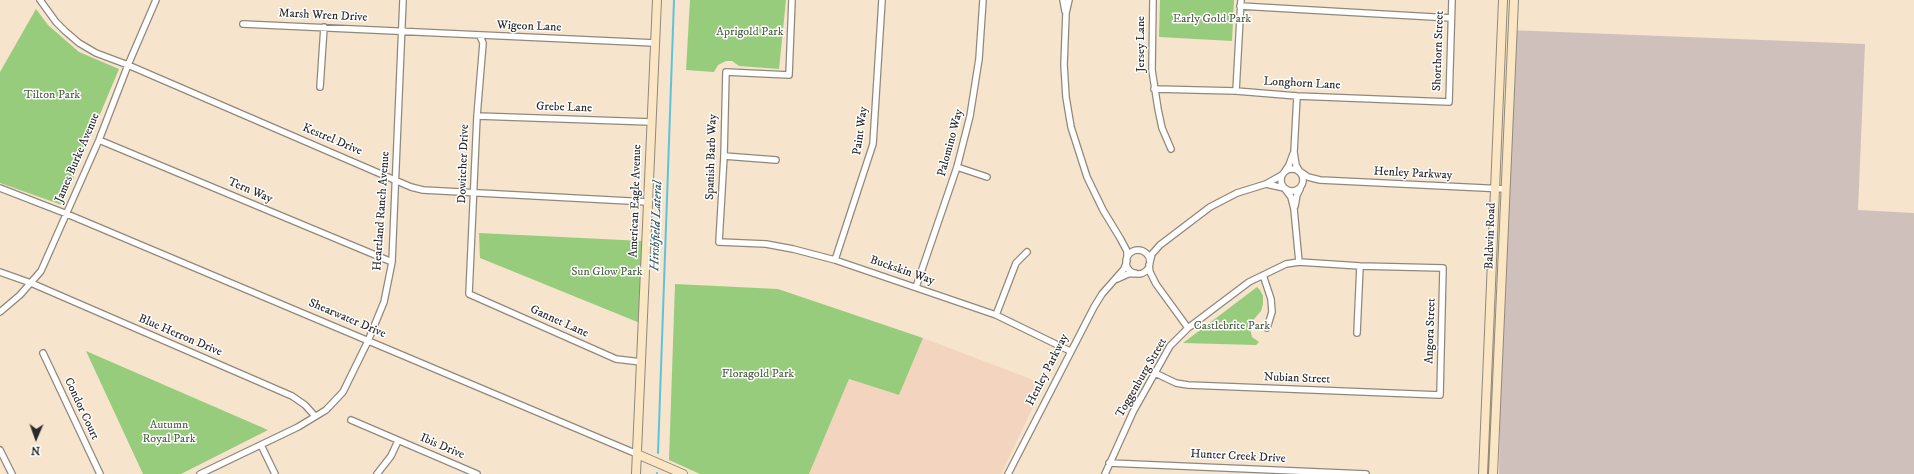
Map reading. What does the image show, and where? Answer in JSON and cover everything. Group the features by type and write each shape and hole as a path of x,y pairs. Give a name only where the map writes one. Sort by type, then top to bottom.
{"main road":[{"name":"American Eagle Avenue","path":"636,474 657,0"},
{"name":"Baldwin Road","path":"1483,474 1503,0"},
{"name":"Baldwin Road","path":"1493,474 1514,0"},
{"path":"1500,70 1504,91 1503,117 1504,121 1508,122"},
{"name":"Shearwater Drive","path":"637,454 683,474"}],"street":[{"name":"Kestrel Drive","path":"40,0 56,22 79,43 96,53 128,65 396,179 411,187 422,190 648,202"},
{"name":"James Burke Avenue","path":"0,312 42,271 99,140 128,65 156,0"},
{"name":"Heartland Ranch Avenue","path":"200,474 298,427 326,410 343,392 368,341 384,302 392,262 403,0"},
{"name":"Spanish Barb Way","path":"719,242 724,156 726,72 790,75 792,0"},
{"name":"Paint Way","path":"835,260 873,144 882,0"},
{"name":"Palomino Way","path":"916,287 957,167 970,116 979,59 983,0"},
{"path":"1063,0 1066,13"},
{"path":"1069,0 1066,13 1064,50 1065,81 1071,127 1080,159 1092,189 1127,251 1127,260 1130,270 1156,284"},
{"name":"Jersey Lane","path":"1153,0 1152,47 1154,89 1162,128 1171,149"},
{"name":"Shorthorn Street","path":"1449,102 1452,0"},
{"path":"1236,91 1240,3 1451,18"},
{"name":"Marsh Wren Drive","path":"243,24 402,31"},
{"path":"320,88 324,27"},
{"name":"Wigeon Lane","path":"402,31 480,36 655,43"},
{"name":"Dowitcher Drive","path":"469,294 477,116 483,44 480,36"},
{"name":"Longhorn Lane","path":"1154,89 1236,91 1297,96 1449,102"},
{"path":"1294,209 1296,195 1304,179 1296,166 1294,152 1297,96"},
{"name":"Grebe Lane","path":"477,116 651,122"},
{"name":"Tern Way","path":"99,140 392,262"},
{"path":"1294,152 1289,165 1283,173 1281,182 1291,197 1294,209 1299,262"},
{"path":"724,156 776,160"},
{"path":"957,167 987,177"},
{"path":"1127,260 1131,252 1138,250 1149,250 1160,245 1219,202 1237,193 1266,184 1291,169 1300,172"},
{"name":"Henley Parkway","path":"1300,172 1308,177 1320,180 1505,189"},
{"name":"Henley Parkway","path":"1300,189 1307,184 1320,180"},
{"path":"1266,184 1285,188 1291,191 1300,189"},
{"name":"Shearwater Drive","path":"0,188 67,214 637,454"},
{"path":"1120,238 1131,248 1148,256 1150,263 1146,270 1138,273"},
{"name":"Buckskin Way","path":"719,242 766,244 793,249 835,260 996,315 1070,351"},
{"path":"1160,245 1152,254 1150,272 1156,284 1188,328"},
{"path":"996,315 1016,263 1026,252"},
{"name":"Henley Parkway","path":"1008,474 1070,351 1098,300 1124,269 1127,260"},
{"name":"Toggenburg Street","path":"1106,474 1109,463 1133,412 1170,346 1188,328 1249,282 1286,264 1299,262 1360,266 1444,268"},
{"path":"1357,333 1360,266"},
{"name":"Angora Street","path":"1440,395 1444,268"},
{"name":"Blue Herron Drive","path":"0,272 31,283 292,396 305,405 314,416"},
{"name":"Henley Parkway","path":"1115,280 1128,274 1138,273"},
{"path":"1263,274 1271,299 1272,312 1267,328"},
{"name":"Gannet Lane","path":"469,294 616,359 641,362"},
{"name":"Condor Court","path":"43,353 100,474"},
{"name":"Nubian Street","path":"1155,374 1176,383 1188,385 1440,395"},
{"name":"Ibis Drive","path":"351,420 477,474"},
{"path":"377,474 391,456 398,441"},
{"path":"261,445 275,474"},
{"path":"0,450 12,474"},
{"name":"Hunter Creek Drive","path":"1109,463 1366,474"}],"shaded area":[{"path":"1508,30 1865,44 1858,210 1914,213 1914,474 1499,474 1504,146"},
{"path":"923,338 1044,384 1001,474 809,474 849,379 899,395"}],"green space":[{"name":"Aprigold Park","path":"690,0 786,0 779,69 739,66 732,61 726,61 718,65 714,72 686,70"},
{"name":"Early Gold Park","path":"1160,0 1234,0 1232,41 1159,37"},
{"name":"Tilton Park","path":"36,9 48,25 79,52 119,69 62,205 0,183 0,72"},
{"name":"Sun Glow Park","path":"479,233 643,241 640,323 480,258"},
{"name":"Floragold Park","path":"675,284 778,289 923,338 899,395 849,379 809,474 700,474 669,460"},
{"name":"Castlebrite Park","path":"1257,287 1263,296 1263,304 1261,311 1250,324 1252,337 1259,342 1256,345 1183,343"},
{"name":"Autumn Royal Park","path":"86,351 268,430 181,474 143,474"}],"waterway":[{"name":"Hirshfield Lateral","path":"658,453 674,0"}]}
